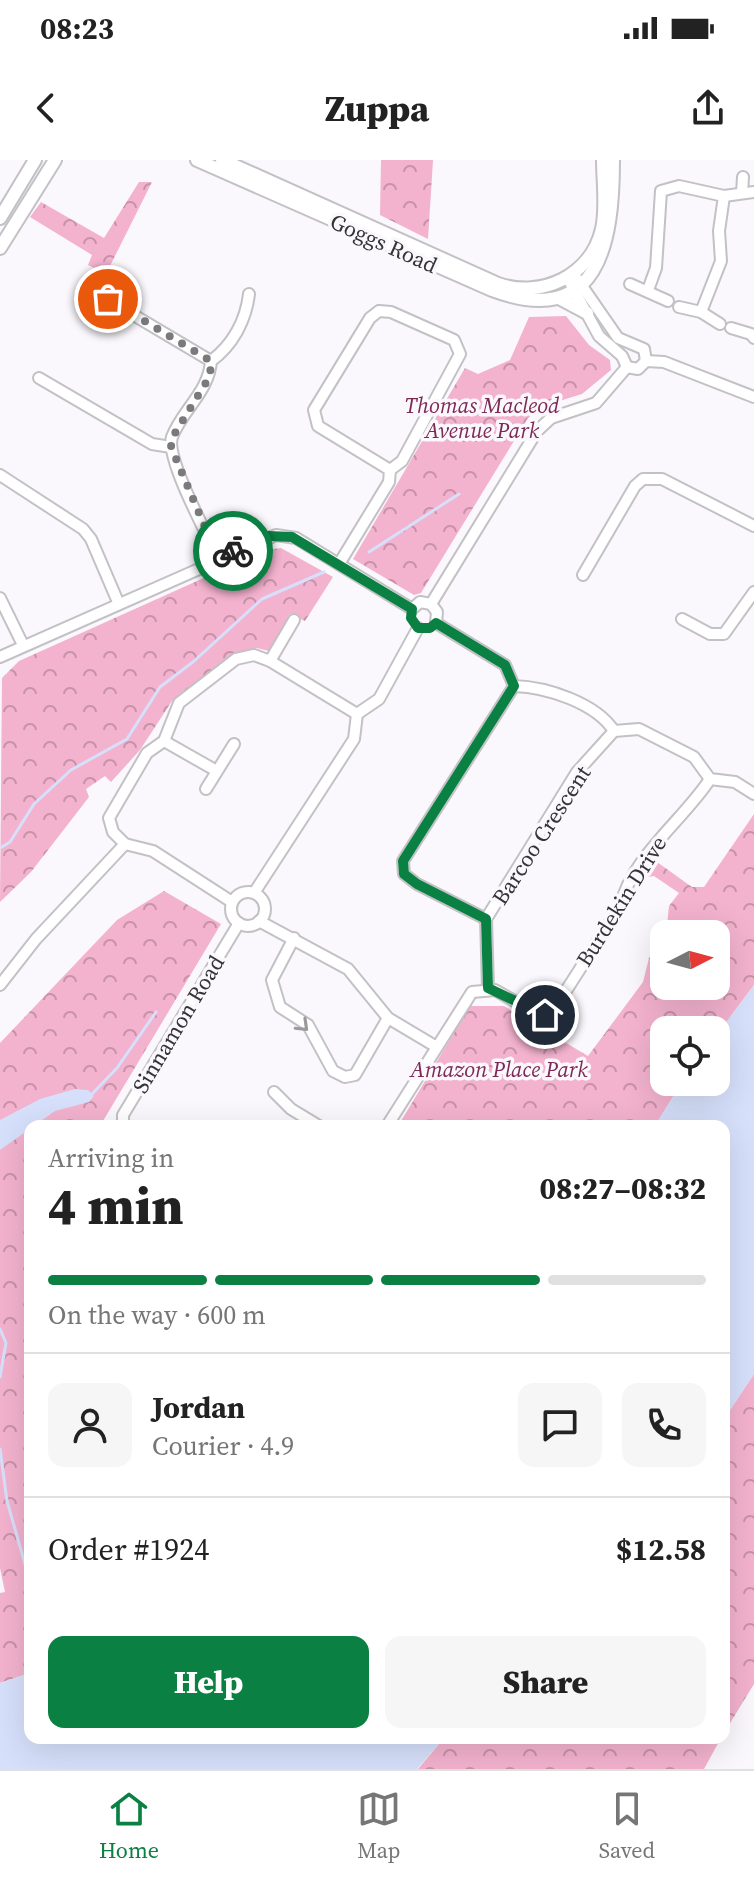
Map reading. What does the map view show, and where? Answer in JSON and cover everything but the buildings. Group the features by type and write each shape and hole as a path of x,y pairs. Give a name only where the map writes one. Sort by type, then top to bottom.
{"main road":[{"path":"0,218 35,160"},
{"path":"0,248 55,160"},
{"name":"Goggs Road","path":"197,160 498,292 528,300 559,298 579,288"},
{"name":"Goggs Road","path":"222,160 498,284 531,289 570,275"},
{"path":"570,275 592,253 601,235 603,160"},
{"path":"579,288 599,263 607,239 614,192 613,160"},
{"path":"559,298 587,313"}],"street":[{"path":"648,290 656,268 661,191 679,186 724,196 750,192 748,177"},
{"path":"701,312 721,261 719,231 724,196"},
{"path":"570,275 606,325 630,345 644,349 646,361"},
{"path":"630,284 668,301"},
{"path":"88,288 211,361"},
{"path":"579,288 599,336 624,361 638,369 646,361 664,362 754,397"},
{"path":"211,361 221,354 246,316 249,294"},
{"path":"679,307 701,312 726,326 753,333"},
{"path":"339,564 389,482 390,470 402,461 460,354 454,340 391,312 379,311 370,318 314,410 314,418 318,426 390,470"},
{"path":"431,604 537,431 551,418 596,403 624,361 630,345"},
{"path":"211,361 210,376 172,438 171,447 218,558"},
{"path":"39,378 152,444 171,447"},
{"path":"0,475 83,529 91,539 118,602"},
{"path":"583,575 635,486 643,479 662,479 754,526"},
{"path":"0,657 263,537 280,535 296,538 412,609"},
{"path":"682,619 710,634 724,634 754,592"},
{"path":"0,598 23,645"},
{"path":"420,602 431,604 437,612 436,623 430,628 418,628 411,618 412,609 420,602"},
{"path":"270,661 294,620"},
{"path":"436,623 505,665 514,686 537,686 604,716 614,731 639,729 694,757 710,779 735,782 754,794"},
{"path":"254,893 354,739 357,714 379,699 418,628"},
{"path":"232,902 153,851 125,844 113,832 109,818 147,753 164,741 179,703 236,659 254,655 270,661 357,714"},
{"name":"Barcoo Crescent","path":"514,686 403,861 404,874 417,884 486,919 577,772 614,731"},
{"path":"164,741 215,770"},
{"path":"206,789 234,744"},
{"name":"Burdekin Drive","path":"488,988 537,1014 553,1011 621,905 624,887 634,879 662,833 710,779"},
{"path":"0,985 19,966 36,939 125,844"},
{"path":"254,893 239,894 232,902 232,914 239,923 249,925 259,921 354,974 388,1018 435,1046"},
{"path":"254,893 264,905 259,921"},
{"path":"391,1120 472,992 488,988 486,919"},
{"name":"Sinnamon Road","path":"123,1120 123,1115 239,923"},
{"path":"294,938 272,980 280,1007 308,1025 333,1071 345,1077 355,1075 388,1018"},
{"path":"274,1092 291,1109 309,1120"}],"green space":[{"path":"381,160 433,160 428,239 380,215"},
{"path":"139,182 152,182 106,274 88,265 92,255 30,217 41,202 104,238"},
{"name":"Thomas Macleod Avenue Park","path":"566,316 589,345 610,360 611,370 582,394 543,406 528,418 421,593 414,595 353,559 465,368 478,374 510,360 529,317"},
{"path":"281,548 333,577 305,621 290,614 269,651 257,648 234,653 172,701 140,750 111,782 105,776 86,789 89,797 31,872 0,902 2,678 19,661 266,550"},
{"name":"Amazon Place Park","path":"754,814 754,985 730,1017 650,1016 650,1096 673,1096 659,1120 402,1120 470,1006 504,1006 588,1056 643,982 650,957 650,1000 730,1000 730,920 668,920 669,906 679,893 654,876 648,877 657,862 692,887 704,887"},
{"path":"164,891 221,924 104,1120 24,1120 24,1675 0,1683 0,1593 5,1592 0,1568 0,1043 117,920"},
{"path":"754,1374 754,1684 730,1723 730,1410"},
{"path":"439,1744 718,1744 704,1769 418,1769"}],"water":[{"path":"754,985 754,1374 730,1410 730,1120 659,1120 673,1096 730,1096 730,1017"},
{"path":"75,1089 88,1090 94,1096 89,1102 55,1111 42,1120 24,1120 24,1133 0,1150 0,1120 40,1099"},
{"path":"24,1675 24,1744 439,1744 417,1769 0,1769 0,1683"}],"waterway":[{"path":"369,552 459,494"},
{"path":"0,848 10,842 34,804 71,770 127,739 160,687 193,662 262,599 324,572"},
{"path":"90,1096 117,1068 156,1012"},
{"path":"0,1329 6,1343 0,1377"},
{"path":"0,1449 7,1501 24,1561"}],"way so far":[{"path":"108,299 211,361 210,376 172,438 171,447 173,458 218,558 233,551"}],"route":[{"path":"233,551 263,537 284,535 296,538 412,609 412,622 418,628 430,628 436,623 505,665 514,686 403,861 404,874 417,884 486,919 488,988 537,1014 545,1015"}]}
